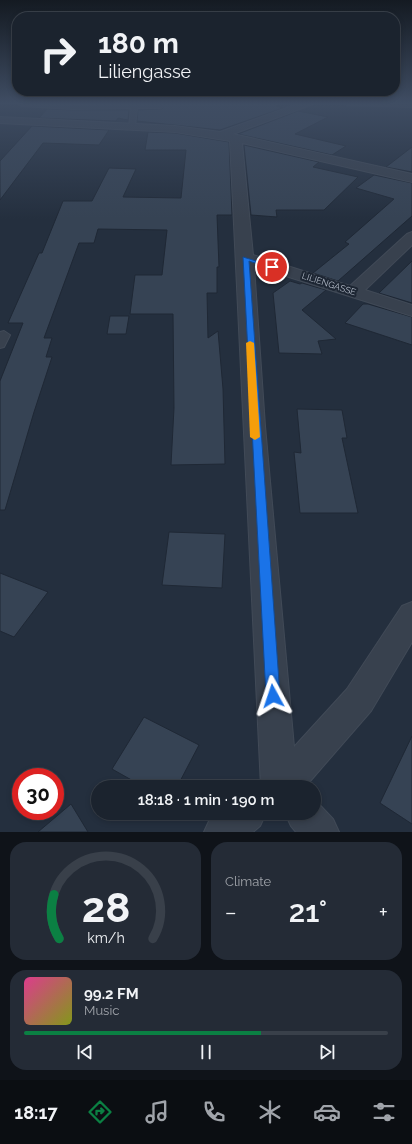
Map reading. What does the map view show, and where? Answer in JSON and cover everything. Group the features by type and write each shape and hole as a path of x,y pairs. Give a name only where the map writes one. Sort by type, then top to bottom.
{"street":[{"path":"229,141 245,258 268,636 279,780"},
{"path":"245,141 412,178"},
{"path":"354,292 412,237"},
{"name":"LILIENGASSE","path":"245,258 412,311"},
{"path":"286,780 359,700 412,615"},
{"path":"224,832 239,820"},
{"path":"310,820 320,832"}],"building":[{"path":"18,141 102,141 99,145 43,143 0,200 0,161"},
{"path":"147,141 229,142 232,215 217,215 219,267 217,267 217,293 207,293 208,338 218,331 223,389 225,464 171,465 174,408 173,314 130,314 135,275 162,275 167,230 98,229 94,243 79,243 44,338 52,338 46,357 52,357 5,510 0,510 0,381 23,323 8,323 39,253 42,253 63,201 92,201 109,168 136,169 123,197 181,198 186,150 145,150"},
{"path":"269,141 324,141 346,146 332,155"},
{"path":"244,145 319,162 313,167 358,177 324,210 276,210 277,217 251,215"},
{"path":"412,147 412,172 386,167"},
{"path":"374,175 412,183 412,216 338,281 313,273 349,244 345,242 394,199 356,188"},
{"path":"412,261 412,303 379,293"},
{"path":"290,281 326,290 302,310 336,339 318,341 322,354 279,353 273,293"},
{"path":"363,304 368,304 412,317 412,345 345,323"},
{"path":"110,316 129,316 126,334 107,334"},
{"path":"297,409 342,410 347,438 342,438 358,513 300,513 294,452 301,453"},
{"path":"169,532 225,534 222,588 162,585"},
{"path":"0,573 48,592 14,637 0,631"},
{"path":"144,717 199,745 181,780 132,780 112,769"},
{"path":"412,736 412,824 380,803"},
{"path":"71,804 88,832 38,832 52,820 64,820 64,810"}],"slow traffic":[{"path":"250,343 255,437"}],"route":[{"path":"272,267 245,258 254,426 273,696"}]}
